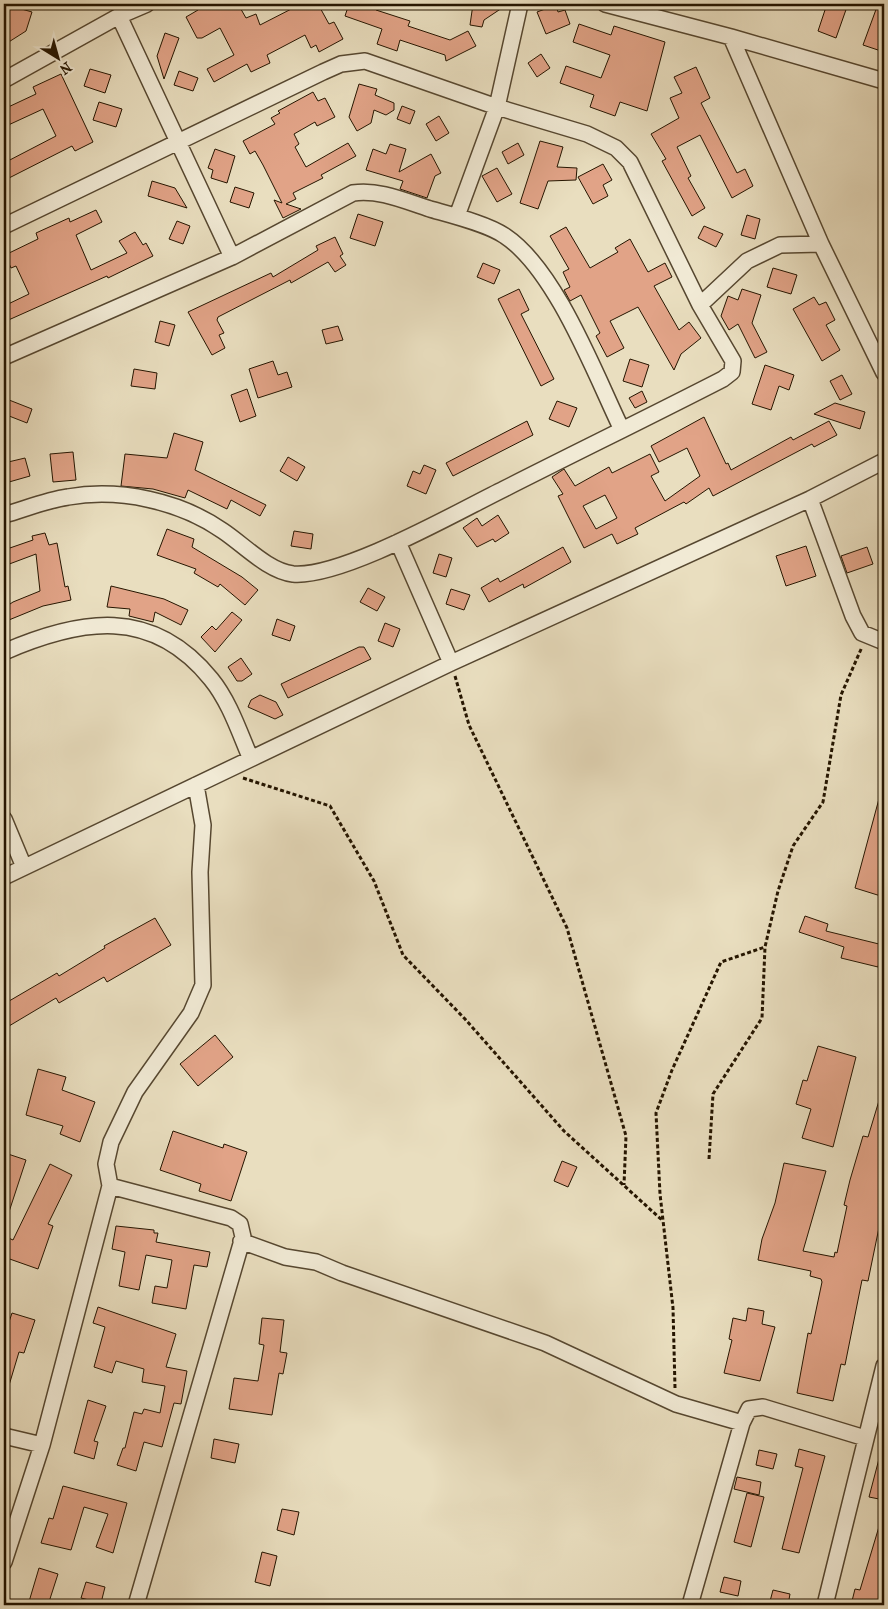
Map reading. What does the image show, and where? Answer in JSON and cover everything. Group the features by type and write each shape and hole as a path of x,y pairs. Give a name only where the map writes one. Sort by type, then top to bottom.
{"street":[{"path":"4,80 119,16 147,4"},
{"path":"456,216 496,107 520,4"},
{"path":"605,4 884,80"},
{"path":"119,16 232,257"},
{"path":"731,37 822,244 884,373"},
{"path":"4,226 176,141 322,72 341,64 365,61 496,107 586,134 616,148 630,162 700,305 732,361 732,372 724,379 398,542 323,572 292,574 269,565 220,528 183,510 142,498 105,494 68,497 4,515"},
{"path":"4,357 232,257 353,193 369,191 456,216 504,235 527,254 554,290 622,430"},
{"path":"700,305 747,262 780,245 822,244"},
{"path":"4,877 250,757 810,499 884,461"},
{"path":"810,499 862,633 884,642"},
{"path":"398,542 451,663"},
{"path":"4,652 66,629 99,624 136,629 159,637 189,656 212,680 234,719 250,757"},
{"path":"4,1562 42,1445 110,1186 106,1164 111,1142 135,1092 191,1013 203,985 200,872 203,825 196,785"},
{"path":"5,827 24,867"},
{"path":"110,1186 231,1218 240,1224 241,1241 136,1605"},
{"path":"241,1241 260,1246 285,1257 316,1262 342,1273 545,1343 676,1404 742,1423"},
{"path":"825,1605 884,1366"},
{"path":"690,1605 742,1423 749,1409 763,1407 865,1438"},
{"path":"4,1436 42,1445"}],"path":[{"path":"709,1159 713,1094 762,1018 765,947 778,891 793,846 823,802 841,695 867,635"},
{"path":"451,663 469,725 567,928 626,1136 624,1185"},
{"path":"224,771 278,791 330,806 374,881 403,955 465,1019 564,1131 663,1221"},
{"path":"676,1404 673,1308 663,1221 656,1113 721,962 765,947"}],"building":[{"path":"4,4 32,12 26,31 4,45"},
{"path":"195,4 238,4 246,18 256,14 260,25 301,4 318,4 329,24 334,22 343,39 319,52 316,45 311,48 305,35 267,55 270,63 251,72 247,64 214,82 207,69 234,55 220,28 202,38 197,38 186,17 198,10"},
{"path":"349,4 378,4 376,10 410,21 408,26 450,40 468,31 476,46 446,61 445,55 400,40 397,51 377,44 382,29 345,16"},
{"path":"473,4 508,4 484,20 482,27 470,25"},
{"path":"827,4 848,4 836,38 818,31"},
{"path":"878,4 884,4 884,52 863,45"},
{"path":"556,5 558,12 565,10 570,24 546,34 537,12"},
{"path":"579,24 611,35 614,26 665,42 647,111 620,102 615,116 590,107 594,95 560,83 566,66 601,78 610,55 573,42"},
{"path":"165,33 179,38 164,79 157,56"},
{"path":"541,54 550,68 537,77 528,63"},
{"path":"696,67 710,98 701,103 737,173 745,169 753,186 732,198 700,135 677,147 691,176 688,178 705,208 692,216 662,161 666,159 651,134 679,118 670,98 682,93 674,77"},
{"path":"90,69 111,75 105,93 84,86"},
{"path":"179,71 198,78 193,91 174,85"},
{"path":"61,74 93,142 75,151 72,146 7,179 4,163 56,136 43,109 4,127 4,109 36,94 33,87"},
{"path":"359,84 377,89 375,95 394,103 394,110 386,115 374,110 371,123 357,131 349,117"},
{"path":"313,92 318,101 325,98 335,117 317,126 315,122 294,134 299,144 295,147 306,167 348,143 356,156 321,175 323,178 293,193 296,199 286,204 301,209 283,218 274,200 282,203 263,165 255,151 250,154 243,141 275,124 271,118 280,113 278,111"},
{"path":"99,102 122,109 116,127 93,120"},
{"path":"402,106 415,111 410,124 397,119"},
{"path":"439,116 449,133 436,141 426,124"},
{"path":"540,141 563,147 557,167 577,168 576,180 548,181 538,209 520,203"},
{"path":"518,143 524,155 508,164 502,152"},
{"path":"390,144 406,149 399,172 431,154 441,173 435,176 427,198 400,189 403,181 366,170 373,149 386,154"},
{"path":"215,149 235,156 227,183 211,178 213,170 208,168"},
{"path":"603,164 612,180 603,185 608,196 593,204 578,177"},
{"path":"497,168 512,194 497,202 482,176"},
{"path":"152,181 175,188 187,208 148,196"},
{"path":"235,187 254,193 249,208 230,202"},
{"path":"96,210 102,222 76,235 91,270 127,253 119,241 135,232 143,245 146,243 153,256 108,278 107,276 4,322 4,306 29,294 16,266 11,268 5,255 38,239 36,233 69,218 70,222"},
{"path":"358,214 383,222 375,246 350,238"},
{"path":"747,215 760,219 755,239 741,235"},
{"path":"177,221 190,226 183,244 169,239"},
{"path":"704,226 723,234 716,247 698,238"},
{"path":"566,227 590,268 618,252 615,248 630,239 648,272 665,263 672,277 654,286 679,330 689,322 701,338 681,354 674,370 638,307 610,321 624,348 607,357 596,336 600,333 581,295 570,301 564,290 570,287 563,272 569,269 550,236"},
{"path":"335,237 343,254 340,256 346,265 335,272 328,262 291,283 290,280 218,317 217,320 224,333 219,335 225,348 212,355 188,312 271,273 273,277 318,250 316,246"},
{"path":"483,263 500,270 494,284 477,277"},
{"path":"773,268 797,275 791,294 767,287"},
{"path":"519,289 529,310 521,314 554,379 541,386 498,299"},
{"path":"742,289 761,295 752,323 767,352 755,358 738,324 729,330 721,316 728,296 738,300"},
{"path":"814,297 819,305 826,302 835,320 826,325 840,350 822,361 793,309"},
{"path":"160,321 175,325 169,346 155,342"},
{"path":"338,326 343,340 326,344 322,330"},
{"path":"630,359 649,365 642,387 623,381"},
{"path":"273,361 278,375 287,372 292,387 258,398 249,369"},
{"path":"765,365 794,375 789,390 779,386 771,410 752,404"},
{"path":"134,369 157,373 155,389 131,386"},
{"path":"842,375 852,394 840,400 830,381"},
{"path":"247,389 256,416 240,422 231,395"},
{"path":"642,391 647,402 635,408 629,398"},
{"path":"4,398 32,409 27,423 4,414"},
{"path":"557,401 577,408 569,427 549,419"},
{"path":"835,403 865,412 860,429 814,414"},
{"path":"704,417 726,464 728,463 731,470 791,437 793,440 829,421 837,435 814,447 812,444 713,496 709,488 686,504 684,502 635,528 638,534 617,544 612,534 584,548 558,496 563,494 552,477 564,469 575,486 609,467 612,473 650,454 659,472 651,476 665,501 700,476 687,448 659,462 651,446","holes":["605,495 617,518 596,529 583,506"]},
{"path":"527,421 533,435 453,476 446,463"},
{"path":"174,433 203,442 195,470 266,505 260,516 231,500 227,509 188,490 185,498 153,489 121,486 125,454 167,458"},
{"path":"73,452 76,480 53,482 50,454"},
{"path":"288,457 305,467 297,481 280,471"},
{"path":"25,458 30,476 9,482 4,463"},
{"path":"424,465 436,470 426,494 407,486 413,471 420,474"},
{"path":"498,515 509,533 495,542 493,539 477,547 463,528 477,518 482,526"},
{"path":"167,529 194,539 192,547 242,577 258,590 245,605 220,584 218,587 194,573 196,569 157,555"},
{"path":"294,531 313,534 311,549 291,546"},
{"path":"45,533 49,545 57,543 65,587 68,586 71,600 43,606 4,622 4,608 13,602 40,591 36,554 4,566 4,550 33,540 32,536"},
{"path":"806,546 816,576 786,586 776,556"},
{"path":"563,547 571,562 524,588 523,584 489,602 481,588 498,578 500,582"},
{"path":"867,547 873,564 847,573 841,556"},
{"path":"439,554 452,558 446,577 433,573"},
{"path":"111,586 164,599 188,610 181,625 155,612 153,622 129,616 130,609 107,607"},
{"path":"368,588 385,597 377,611 360,602"},
{"path":"451,589 470,595 464,610 446,604"},
{"path":"232,612 242,620 215,652 201,637 212,626 216,630"},
{"path":"277,619 295,626 290,641 272,635"},
{"path":"385,623 400,629 393,647 378,641"},
{"path":"359,647 364,647 371,659 288,698 281,684"},
{"path":"241,658 252,674 242,681 237,681 228,667"},
{"path":"260,695 276,702 283,715 275,719 248,707 251,700"},
{"path":"880,795 884,796 884,897 855,888"},
{"path":"805,916 828,924 826,931 883,945 878,967 841,958 844,947 799,932"},
{"path":"155,918 171,945 107,982 104,977 59,1003 56,998 4,1029 4,1004 57,973 59,976 105,948 104,946"},
{"path":"215,1035 233,1057 198,1086 180,1064"},
{"path":"818,1046 856,1057 833,1147 802,1138 811,1109 796,1104 803,1080 807,1081"},
{"path":"38,1069 66,1077 62,1090 95,1102 80,1142 60,1134 63,1126 26,1115"},
{"path":"881,1094 884,1094 884,1214 882,1213 868,1281 862,1280 845,1365 841,1364 833,1401 797,1393 808,1333 811,1334 822,1282 821,1279 810,1276 811,1271 758,1260 762,1239 775,1203 784,1163 826,1171 803,1251 834,1257 835,1252 837,1253 847,1206 844,1205 850,1180 863,1136 868,1137"},
{"path":"173,1131 223,1148 224,1144 247,1152 231,1201 199,1191 201,1184 160,1170"},
{"path":"8,1154 26,1160 6,1221 4,1220 4,1167"},
{"path":"562,1161 577,1167 568,1187 554,1181"},
{"path":"50,1164 72,1175 48,1224 53,1226 38,1269 4,1257 4,1236 13,1240"},
{"path":"116,1226 154,1230 154,1233 158,1233 156,1242 210,1252 207,1267 194,1265 186,1309 152,1303 155,1286 167,1288 172,1260 146,1255 139,1290 119,1286 125,1252 112,1249"},
{"path":"98,1307 176,1334 166,1367 187,1371 181,1404 174,1403 162,1447 144,1442 136,1471 117,1465 123,1448 125,1448 134,1412 142,1414 144,1409 160,1413 165,1386 142,1382 144,1369 116,1361 112,1373 94,1367 105,1327 93,1323"},
{"path":"748,1308 764,1311 762,1324 775,1327 760,1381 724,1373 732,1340 729,1339 733,1318 746,1321"},
{"path":"12,1313 35,1320 24,1353 19,1352 7,1392 4,1392 4,1337"},
{"path":"262,1318 284,1320 280,1352 287,1353 283,1374 279,1373 272,1415 229,1409 234,1378 258,1381 264,1345 259,1344"},
{"path":"88,1400 106,1406 94,1441 98,1442 94,1459 74,1453"},
{"path":"214,1439 239,1444 235,1463 211,1458"},
{"path":"799,1449 825,1456 799,1553 782,1549 803,1468 795,1466"},
{"path":"759,1450 777,1454 773,1469 756,1465"},
{"path":"880,1455 884,1456 884,1500 869,1497"},
{"path":"737,1477 761,1482 759,1495 734,1489"},
{"path":"63,1486 127,1503 113,1553 96,1547 108,1514 84,1507 71,1550 41,1543 49,1518 53,1519"},
{"path":"747,1493 764,1497 751,1547 734,1542"},
{"path":"282,1509 299,1512 294,1535 277,1530"},
{"path":"881,1520 884,1520 884,1605 851,1605 855,1589 860,1590"},
{"path":"262,1552 277,1556 270,1586 255,1582"},
{"path":"39,1568 58,1574 48,1605 28,1605"},
{"path":"724,1577 741,1581 738,1596 720,1592"},
{"path":"86,1582 105,1587 101,1603 81,1598"},
{"path":"773,1590 790,1594 788,1605 769,1605"}]}
